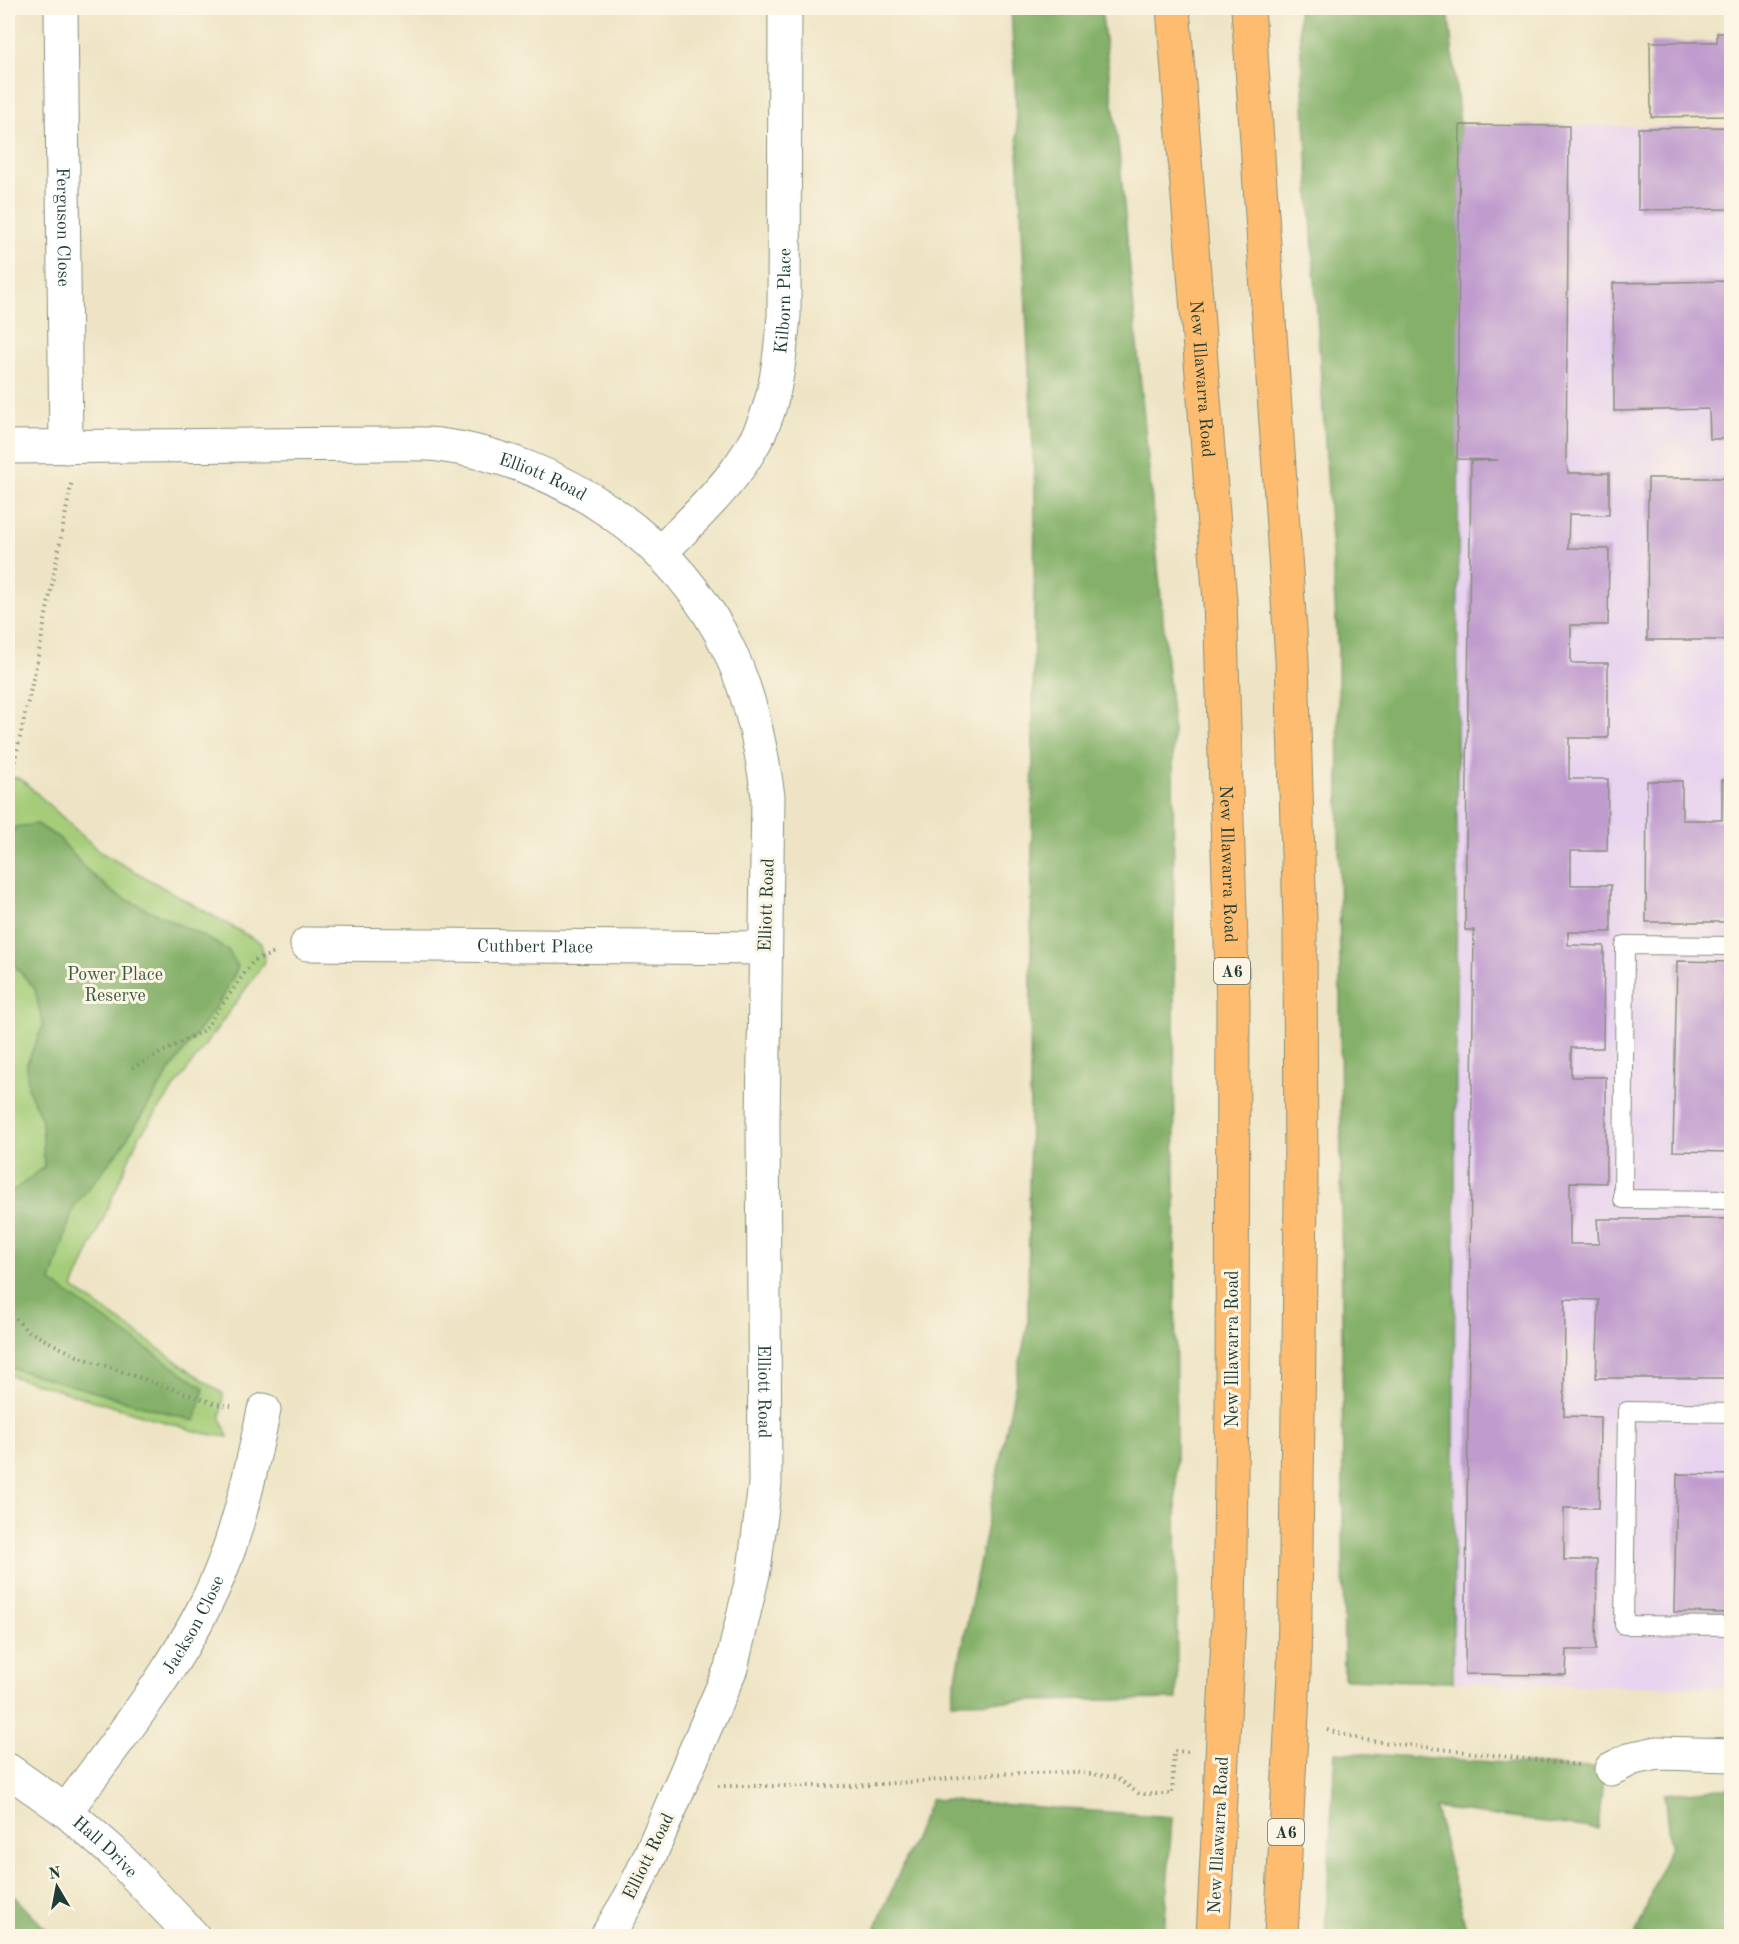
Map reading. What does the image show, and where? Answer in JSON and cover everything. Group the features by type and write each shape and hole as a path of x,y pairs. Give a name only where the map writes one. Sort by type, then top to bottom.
{"highway":[{"name":"New Illawarra Road","path":"1173,8 1220,601 1233,993 1232,1407 1228,1618 1213,1936"},
{"name":"A6","path":"1248,8 1292,660 1300,921 1301,1200 1292,1728 1281,1936"}],"street":[{"name":"Ferguson Close","path":"62,8 72,447"},
{"name":"Kilborn Place","path":"660,553 737,471 759,436 772,399 784,316 785,8"},
{"name":"Elliott Road","path":"8,447 330,443 438,445 494,456 548,475 597,502 632,528 660,553 683,579 705,608 730,651 748,697 762,748 768,796 763,1118 765,1484 754,1569 730,1668 682,1785 631,1896 607,1936"},
{"name":"Cuthbert Place","path":"307,944 764,948"},
{"name":"Jackson Close","path":"66,1811 167,1671 200,1614 219,1574 237,1525 264,1410"},
{"path":"1611,1769 1634,1758 1658,1753 1731,1755"},
{"name":"Hall Drive","path":"8,1770 66,1811 114,1853 193,1936"}],"lane":[{"path":"1731,945 1625,945 1623,1199 1731,1200"},
{"path":"1731,1413 1627,1411 1624,1625 1731,1626"}],"path":[{"path":"8,790 38,657 72,447"},
{"path":"132,1068 204,1030 254,960 307,944"},
{"path":"8,1309 26,1329 77,1356 216,1404"},
{"path":"1292,1728 1324,1730 1364,1740 1611,1769"},
{"path":"682,1785 852,1786 986,1774 1074,1772 1116,1777 1139,1794 1172,1794 1174,1751 1223,1755"}],"shaded area":[{"path":"1460,125 1731,127 1731,1688 1453,1682"}],"green space":[{"path":"1011,8 1101,8 1119,152 1173,726 1177,1699 951,1702 1028,1323 1035,490"},
{"path":"1298,8 1448,8 1460,125 1453,1682 1344,1679 1338,652"},
{"name":"Power Place Reserve","path":"8,776 21,779 100,852 261,943 265,962 138,1138 73,1288 223,1394 221,1419 228,1437 202,1433 8,1375"},
{"name":"Power Place Reserve","path":"37,824 59,838 85,868 115,894 228,950 238,967 224,995 171,1069 121,1148 74,1206 51,1282 204,1388 195,1421 8,1367 8,1188 14,1190 44,1167 42,1120 28,1088 27,1063 43,1026 35,989 16,967 8,950 8,846 15,827"},
{"path":"1335,1752 1604,1769 1598,1829 1435,1808 1468,1936 1325,1936"},
{"path":"1731,1788 1731,1936 1635,1936 1670,1846 1664,1794"},
{"path":"931,1799 1172,1817 1164,1936 872,1936"},
{"path":"8,1890 52,1936 8,1936"}],"building":[{"path":"1717,33 1732,33 1732,116 1651,117 1650,42 1717,42"},
{"path":"1460,125 1569,126 1566,460 1568,473 1609,473 1609,515 1569,514 1568,548 1609,549 1608,625 1571,625 1571,663 1608,663 1608,738 1569,738 1569,779 1608,779 1607,851 1571,851 1571,885 1611,885 1611,932 1568,932 1568,945 1604,946 1603,1048 1571,1048 1571,1077 1606,1077 1606,1183 1570,1182 1570,1244 1599,1244 1597,1219 1732,1219 1732,1378 1596,1378 1599,1300 1565,1299 1564,1416 1600,1417 1599,1508 1564,1508 1564,1560 1597,1560 1596,1650 1567,1650 1566,1675 1465,1674 1474,930 1465,930 1471,461 1498,460 1457,459"},
{"path":"1732,127 1732,209 1638,210 1638,128"},
{"path":"1732,281 1732,439 1710,439 1709,409 1614,411 1613,283"},
{"path":"1648,478 1732,478 1732,640 1647,640"},
{"path":"1722,780 1732,780 1732,922 1646,922 1647,781 1682,781 1682,820 1722,820"},
{"path":"1677,961 1732,962 1732,1152 1673,1151"},
{"path":"1677,1474 1732,1475 1732,1613 1674,1612"}]}
